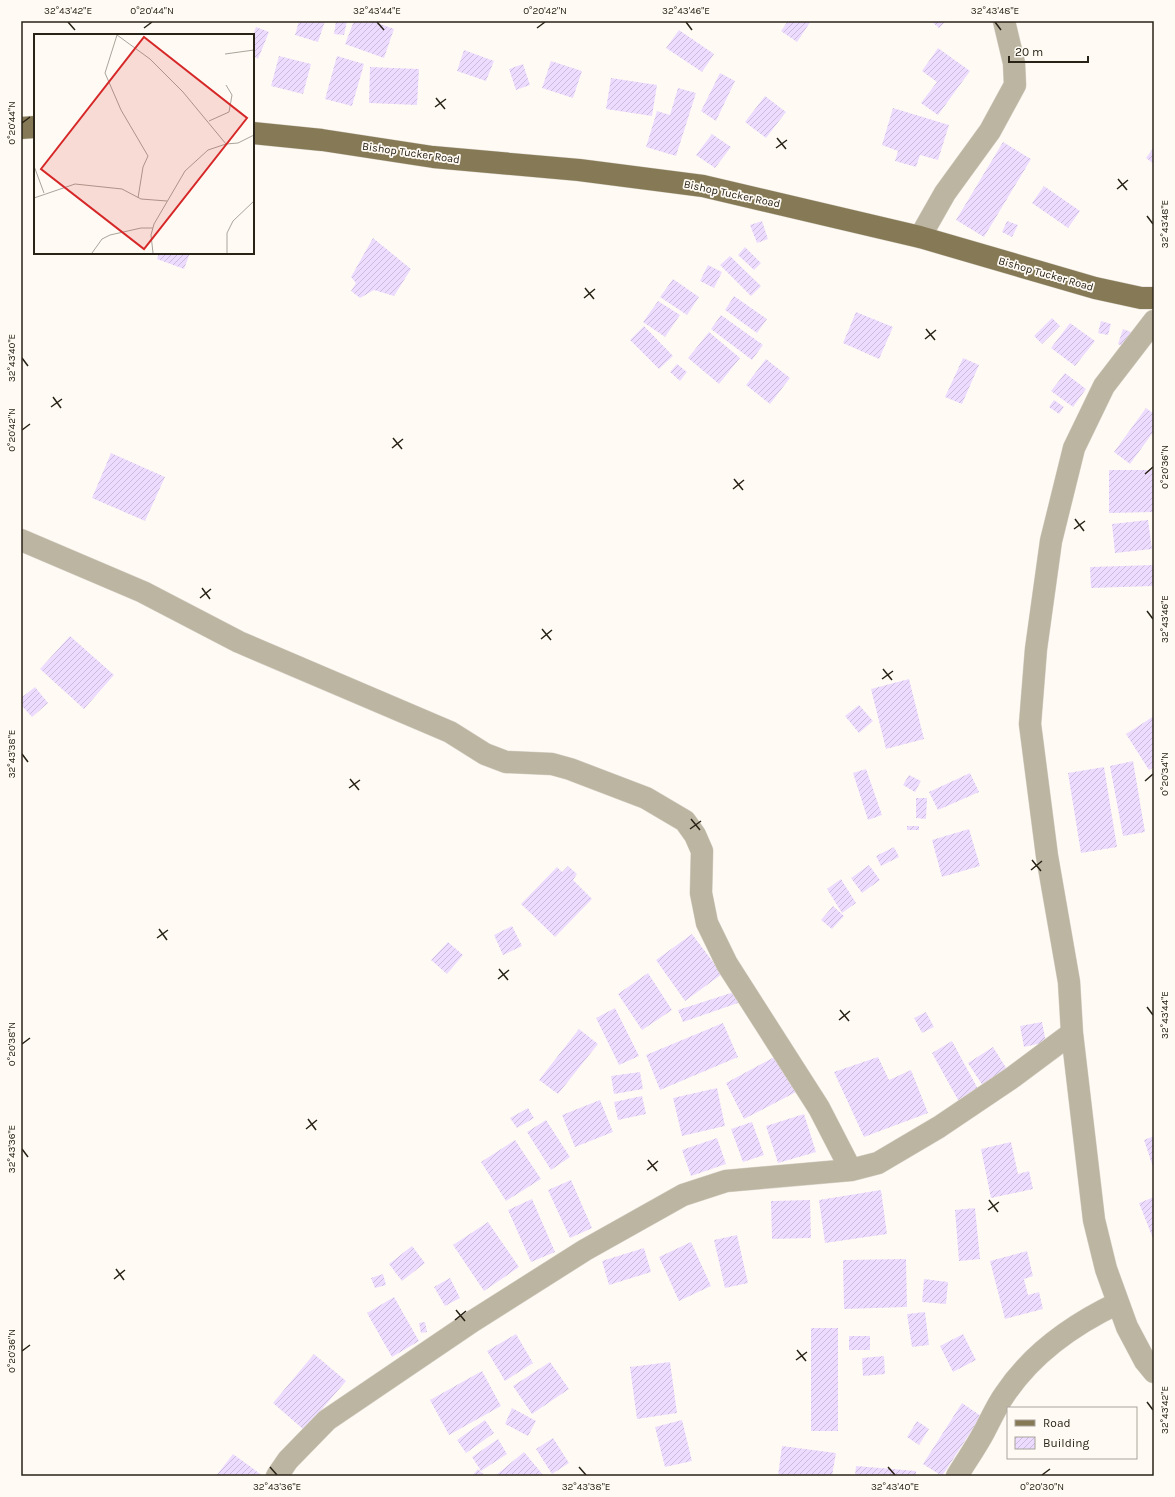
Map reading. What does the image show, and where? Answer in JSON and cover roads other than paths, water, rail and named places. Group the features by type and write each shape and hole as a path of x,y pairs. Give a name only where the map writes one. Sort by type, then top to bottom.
{"main road":[{"path":"21,128 34,127"},
{"name":"Bishop Tucker Road","path":"254,133 322,140 433,157 579,170 703,186 920,238 1096,288 1141,298 1154,298"}],"street":[{"path":"920,238 945,193 990,131 1015,85 1014,63 1004,21"},
{"path":"1154,321 1104,386 1074,448 1051,541 1036,650 1030,724 1047,856 1069,982 1072,1033 1094,1220 1106,1269 1118,1303 1145,1361 1154,1372"},
{"path":"21,540 143,592 239,642 450,732 485,754 506,762 552,764 570,769 646,798 685,821 695,835 702,851 701,893 707,924 727,964 819,1108 851,1170"},
{"path":"277,1476 288,1460 327,1420 378,1384 473,1321 585,1250 683,1195 726,1180 851,1170 878,1163 940,1127 1013,1077 1072,1033"},
{"path":"957,1476 984,1433 1004,1394 1028,1364 1045,1348 1067,1332 1096,1314 1118,1303"}]}
